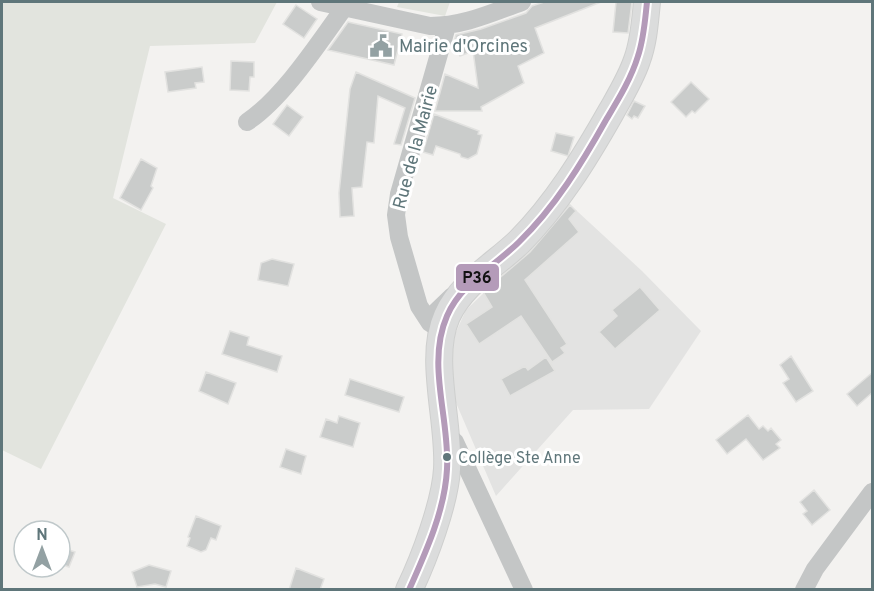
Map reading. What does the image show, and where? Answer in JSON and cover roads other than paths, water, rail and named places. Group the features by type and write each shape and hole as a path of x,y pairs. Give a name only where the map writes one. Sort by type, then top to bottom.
{"main road":[{"path":"409,590 426,550 446,481 446,434 439,343 433,323 447,315 457,298 477,277 506,254 536,224 593,144 637,62 645,29 647,2"}],"street":[{"path":"320,2 344,8 385,9 430,26 469,22 522,2"},
{"path":"247,122 260,113 302,66 344,8"},
{"name":"Rue de la Mairie","path":"433,323 419,306 399,237 396,215 399,194 447,26"},
{"path":"446,434 455,442 524,590"},
{"path":"804,590 815,569 873,492"}],"place":[{"name":"Mairie d'Orcines","path":"381,46"},
{"name":"Collège Ste Anne","path":"447,457"}]}
